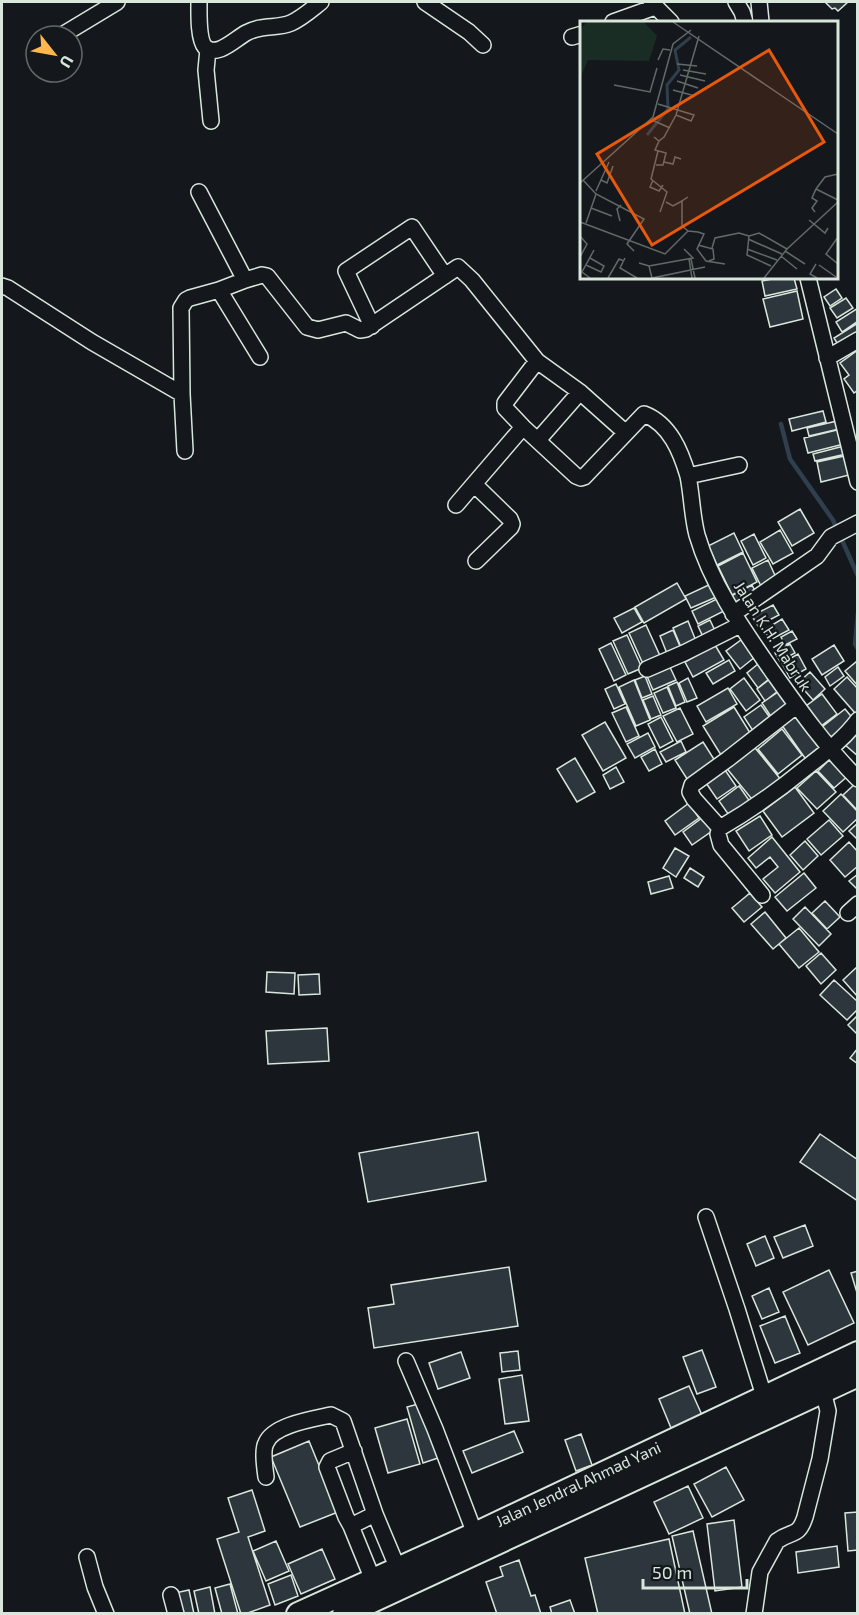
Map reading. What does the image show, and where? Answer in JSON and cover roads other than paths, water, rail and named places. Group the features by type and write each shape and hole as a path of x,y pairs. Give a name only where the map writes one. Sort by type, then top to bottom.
{"highway":[{"name":"Jalan Jendral Ahmad Yani","path":"298,1614 475,1534 858,1353"},
{"name":"Jalan Jendral Ahmad Yani","path":"344,1614 858,1375"}],"street":[{"path":"81,24 117,2"},
{"path":"199,2 201,39 204,45 213,51 247,32 289,24 321,2"},
{"path":"425,2 469,32 483,45"},
{"path":"735,2 745,21"},
{"path":"759,2 761,21"},
{"path":"615,21 653,4 670,21"},
{"path":"208,49 206,70 211,121"},
{"path":"199,192 245,280"},
{"path":"372,326 346,271 411,227 445,276"},
{"path":"185,451 181,308 190,298 261,275 267,276 307,327 318,330 346,322 360,330 372,326 458,267 465,272 537,361 580,392 626,433 584,477 576,476 523,427 504,406 537,361"},
{"path":"808,279 858,482"},
{"path":"2,286 182,394"},
{"path":"219,290 260,357"},
{"path":"827,358 858,340"},
{"path":"538,440 580,392"},
{"name":"Jalan K.H. Mabruk","path":"626,433 644,414 654,418 662,425 674,442 684,461 688,476 697,534 709,567 737,620 830,750 858,779"},
{"path":"456,505 523,427"},
{"path":"688,476 739,465"},
{"path":"474,484 510,519 512,524 477,561"},
{"path":"647,669 684,653 737,620 817,556 836,534 858,523"},
{"path":"720,828 694,799 690,792 692,785 796,705"},
{"path":"762,895 721,845 718,834 720,828 754,808 830,750 858,720"},
{"path":"706,1217 764,1396"},
{"path":"406,1361 475,1534"},
{"path":"754,1614 760,1572 777,1540 797,1532 805,1517 820,1459 828,1410 823,1391"},
{"path":"266,1477 265,1445 272,1434 298,1423 331,1415 343,1421 375,1514 398,1569"},
{"path":"354,1451 330,1461 327,1467 373,1580"},
{"path":"351,1526 375,1514"},
{"path":"87,1557 95,1587 106,1614"},
{"path":"171,1595 176,1614"}],"waterway":[{"path":"781,424 790,459 833,520 858,576"},
{"path":"858,613 855,644 858,649"}]}
